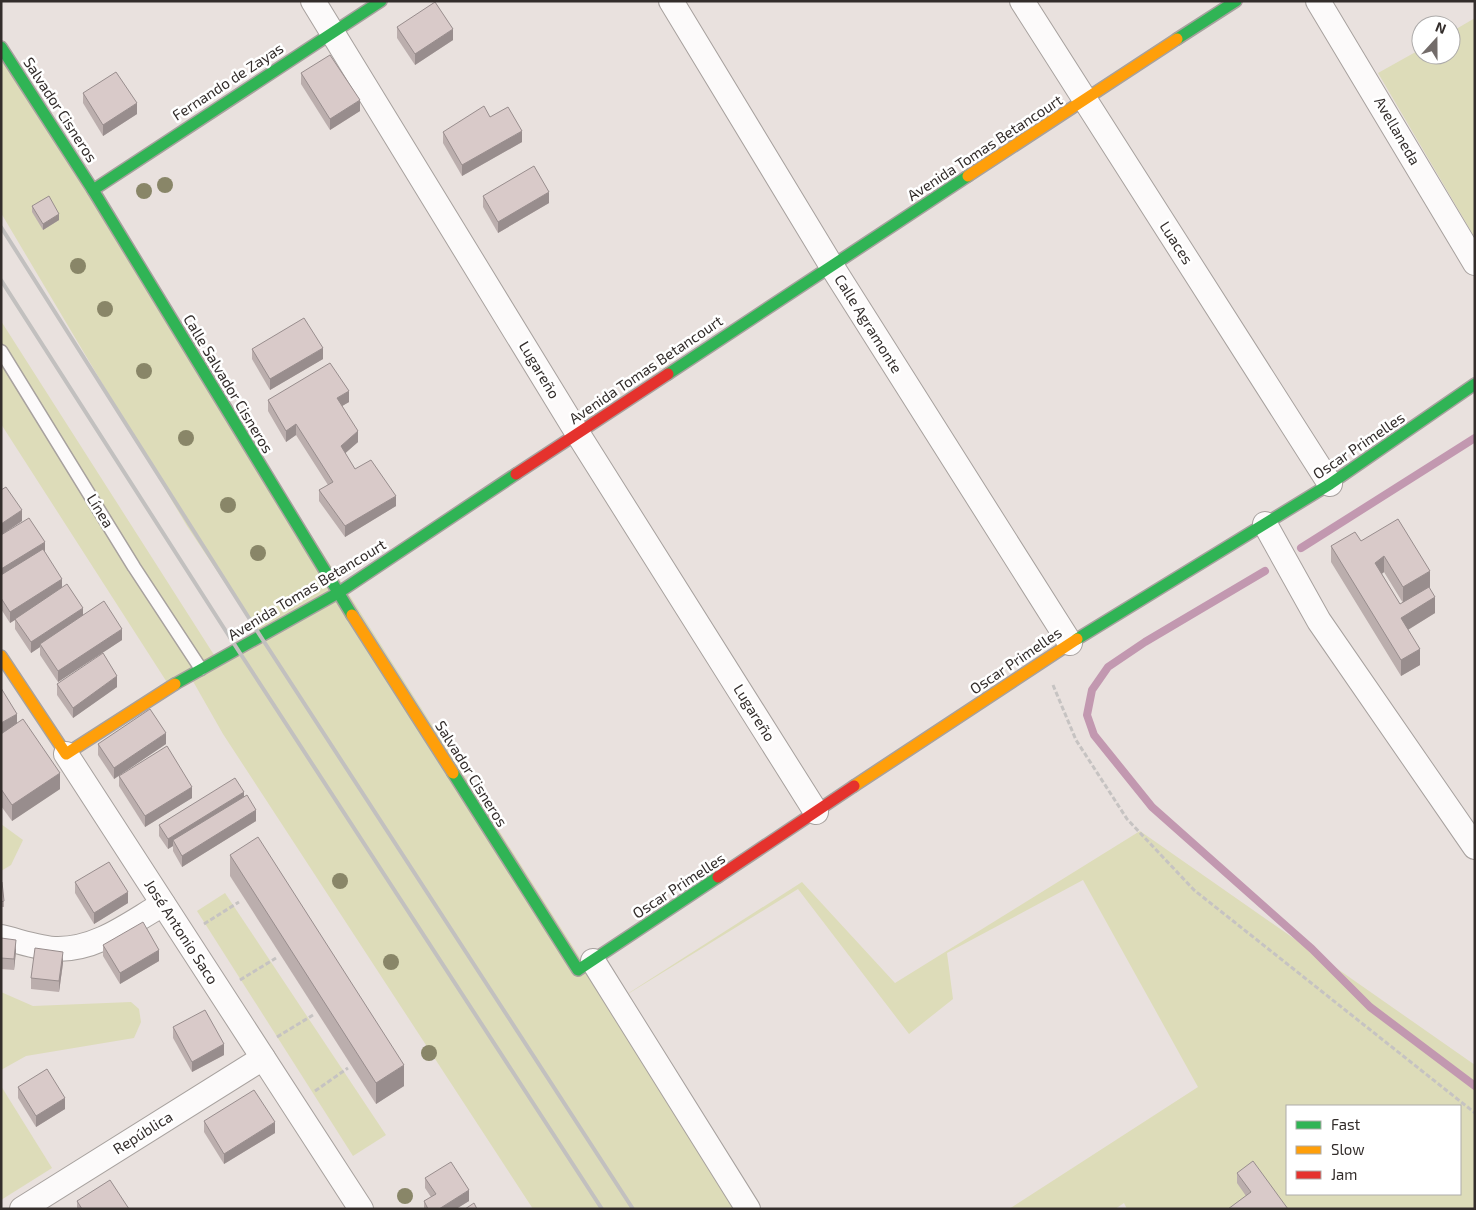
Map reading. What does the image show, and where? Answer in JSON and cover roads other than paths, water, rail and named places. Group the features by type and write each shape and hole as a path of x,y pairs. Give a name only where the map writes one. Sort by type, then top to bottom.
{"street":[{"name":"Lugareño","path":"313,1 578,434 816,812"},
{"name":"Fernando de Zayas","path":"93,190 381,1"},
{"name":"Calle Agramonte","path":"671,1 831,265 1070,643"},
{"name":"Luaces","path":"1022,1 1330,484"},
{"name":"Avenida Tomas Betancourt","path":"66,754 170,687 338,593 831,265 1085,102 1236,1"},
{"name":"Avellaneda","path":"1318,1 1475,263"},
{"name":"Salvador Cisneros","path":"1,47 93,190"},
{"name":"Calle Salvador Cisneros","path":"93,190 338,593"},
{"name":"Oscar Primelles","path":"585,966 1070,643 1330,484 1475,384"},
{"path":"1265,524 1319,621 1475,847"},
{"name":"Salvador Cisneros","path":"338,593 585,966"},
{"name":"José Antonio Saco","path":"1,656 361,1209"},
{"path":"1,936 56,949 81,947 100,941 163,904"},
{"path":"585,966 748,1209"},
{"name":"República","path":"22,1209 260,1053"}],"lane":[{"name":"Línea","path":"1,351 134,567 201,669"}],"waterway":[{"path":"1301,548 1475,438"},
{"path":"1265,571 1145,642 1108,667 1092,690 1087,715 1094,735 1152,807 1312,949 1370,1007 1475,1086"}],"railway":[{"path":"1,227 261,637 633,1209"},
{"path":"1,280 238,650 602,1209"}]}
